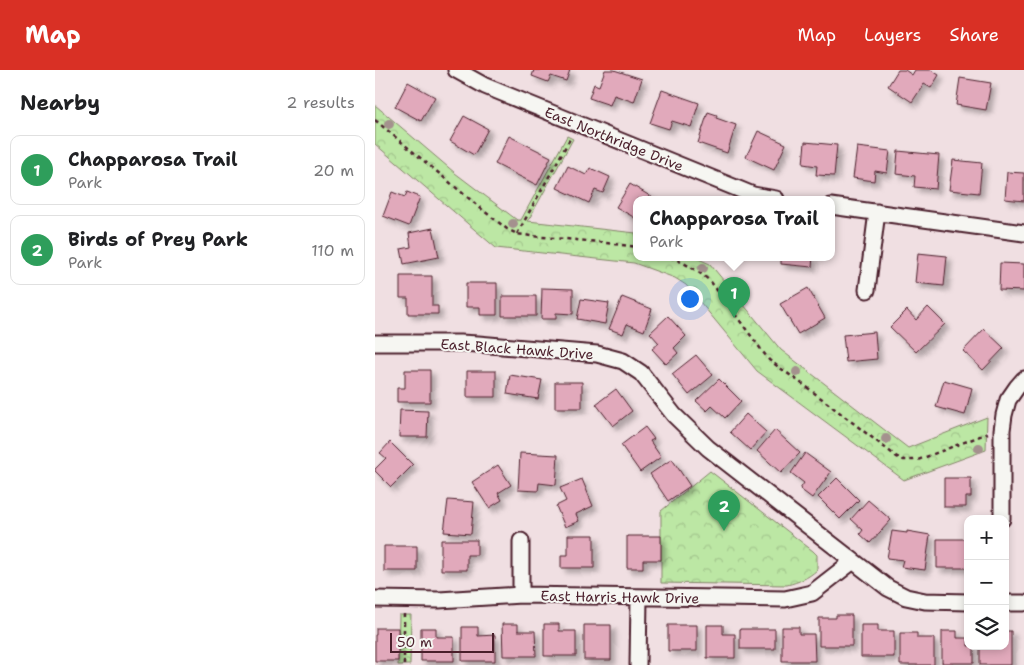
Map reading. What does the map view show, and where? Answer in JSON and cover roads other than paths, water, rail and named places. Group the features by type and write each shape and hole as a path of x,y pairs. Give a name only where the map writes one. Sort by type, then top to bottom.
{"street":[{"name":"East Northridge Drive","path":"456,70 485,86 758,196"},
{"path":"835,207 1024,233"},
{"path":"867,290 877,212"},
{"name":"East Black Hawk Drive","path":"375,343 479,344 597,354 623,361 641,373 674,415 708,448 888,588 906,597 964,602"},
{"path":"1002,515 1002,430 1004,415 1008,400 1024,380"},
{"path":"521,541 521,595"},
{"name":"East Harris Hawk Drive","path":"375,600 439,600 521,595 785,599 812,593 853,560"},
{"path":"638,665 639,597"},
{"path":"1009,603 1024,603"}],"place":[{"name":"Chapparosa Trail","path":"734,318"},
{"name":"Birds of Prey Park","path":"724,531"}]}
